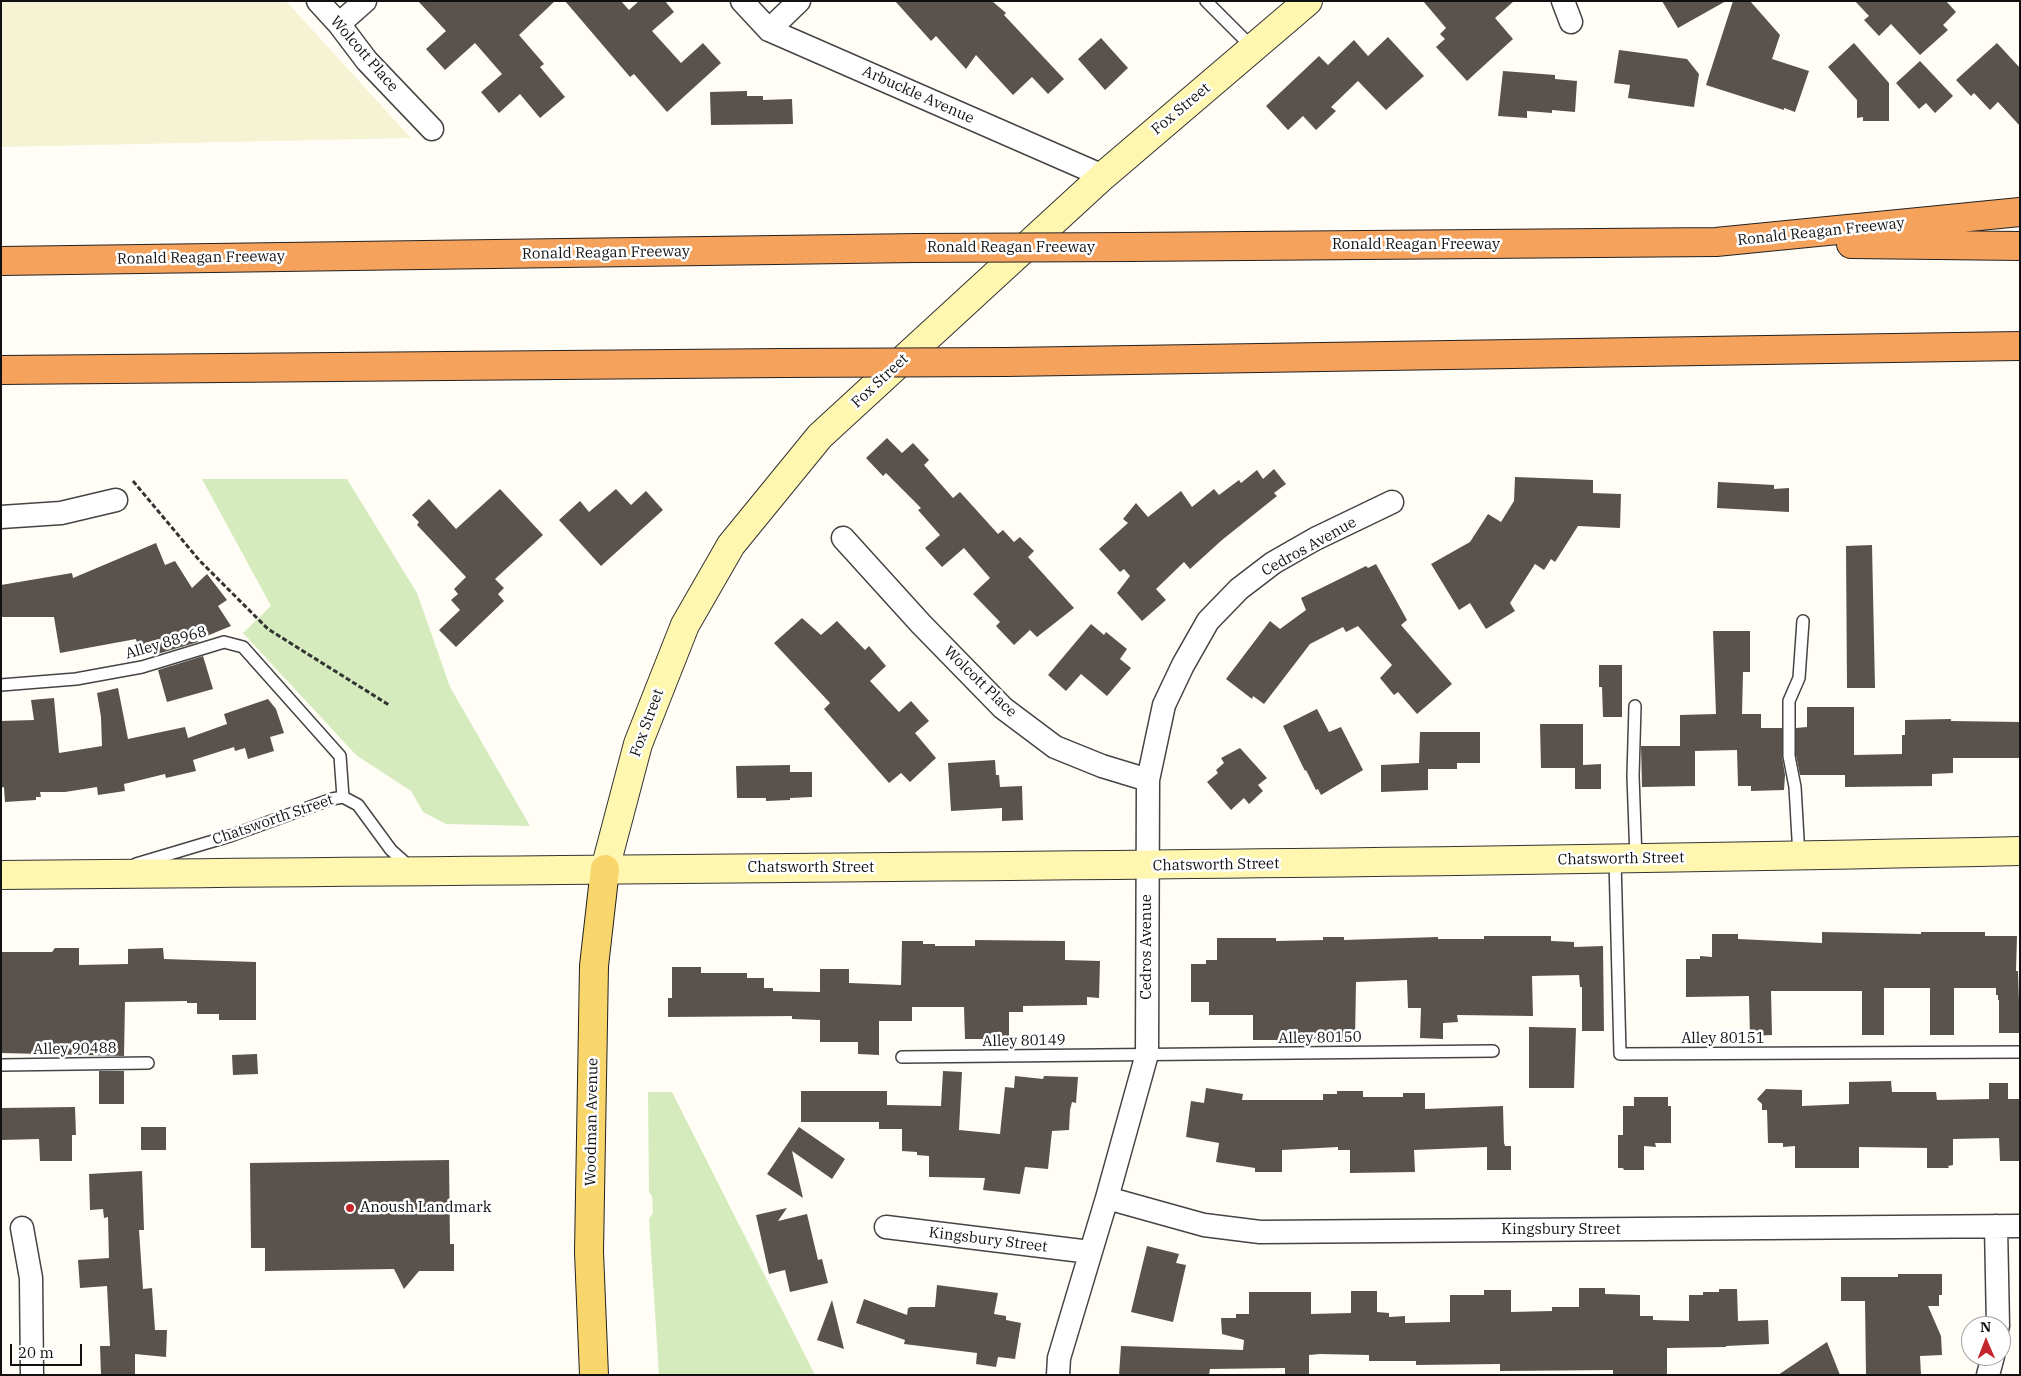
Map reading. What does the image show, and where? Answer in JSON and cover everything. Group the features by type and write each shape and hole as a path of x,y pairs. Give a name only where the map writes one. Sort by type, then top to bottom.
{"highway":[{"name":"Ronald Reagan Freeway","path":"1,261 917,248 1716,242 2020,212"},
{"path":"1716,242 2020,246"},
{"path":"1,370 1006,362 2020,346"}],"main road":[{"name":"Fox Street","path":"605,869 638,744 685,625 731,545 820,436 1102,176 1308,1"},
{"name":"Chatsworth Street","path":"1,874 1148,866 2020,851"},
{"name":"Woodman Avenue","path":"594,1375 589,1252 594,966 605,869"}],"street":[{"name":"Wolcott Place","path":"318,1 339,24 366,61 432,129"},
{"path":"339,24 365,1"},
{"name":"Arbuckle Avenue","path":"742,1 769,30 1102,176"},
{"path":"769,30 799,1"},
{"path":"1563,1 1571,22"},
{"path":"1,517 61,513 116,500"},
{"name":"Cedros Avenue","path":"1058,1375 1059,1358 1107,1198 1147,1054 1148,780 1164,705 1183,665 1208,621 1239,590 1273,563 1315,539 1392,502"},
{"name":"Wolcott Place","path":"843,538 921,624 1003,708 1055,747 1102,766 1148,780"},
{"name":"Kingsbury Street","path":"1107,1198 1204,1225 1260,1232 2020,1226"},
{"path":"1996,1226 1998,1316"},
{"name":"Kingsbury Street","path":"886,1227 1090,1252"},
{"path":"22,1228 31,1278 32,1375"}],"lane":[{"path":"1206,1 1253,48"},
{"path":"1799,856 1795,787 1790,756 1788,701 1799,678 1803,621"},
{"name":"Alley 88968","path":"1,685 76,680 142,667 224,642 243,647 340,756 343,797"},
{"path":"1626,859 1633,776 1636,706"},
{"name":"Chatsworth Street","path":"103,874 230,836 332,799 343,797 358,805 391,850 413,870"},
{"name":"Alley 80151","path":"1626,859 1620,1054 2020,1052"},
{"name":"Alley 80150","path":"1147,1054 1493,1051"},
{"name":"Alley 80149","path":"902,1057 1147,1054"},
{"name":"Alley 90488","path":"1,1065 148,1063"}],"path":[{"path":"133,481 199,560 268,629 390,705"}],"shaded area":[{"path":"1,1 286,1 411,138 1,147"}],"green space":[{"path":"202,479 347,479 417,593 450,687 530,826 446,824 423,812 411,791 356,755 243,633 271,606"},
{"path":"648,1092 672,1092 815,1375 659,1375 649,1219 653,1213 652,1196 649,1192"}],"building":[{"path":"418,1 555,1 519,35 544,64 540,67 565,97 540,118 520,94 499,113 481,92 502,74 475,43 445,70 426,49 446,31"},
{"path":"565,1 621,1 629,10 639,1 665,1 674,12 652,31 681,63 703,43 721,63 667,112 634,74 630,77"},
{"path":"895,1 992,1 1006,13 1004,15 1064,79 1048,94 1032,77 1013,95 976,55 966,69 936,36 931,41"},
{"path":"1423,1 1514,1 1495,18 1513,39 1467,81 1436,47 1445,39 1440,34 1446,28"},
{"path":"1662,1 1726,1 1678,28"},
{"path":"1733,1 1750,1 1780,35 1772,59 1809,71 1795,112 1706,85"},
{"path":"1855,1 1946,1 1956,12 1943,25 1948,30 1920,55 1891,24 1879,36 1864,20 1869,16"},
{"path":"1388,37 1424,76 1386,110 1358,81 1331,107 1336,111 1316,130 1303,116 1288,130 1266,106 1319,56 1328,65 1354,40 1368,56"},
{"path":"1101,38 1128,68 1105,90 1078,59"},
{"path":"1854,43 1889,83 1889,121 1863,121 1863,117 1857,118 1857,100 1828,67"},
{"path":"1997,43 2020,68 2020,126 1998,102 1990,110 1974,93 1971,96 1956,80"},
{"path":"1619,50 1687,59 1699,74 1694,107 1628,98 1630,85 1614,83"},
{"path":"1920,61 1953,96 1935,113 1926,103 1919,109 1896,83"},
{"path":"1503,71 1555,75 1555,79 1577,81 1575,112 1552,110 1552,113 1527,111 1527,118 1498,116"},
{"path":"747,91 747,96 763,96 763,100 792,99 793,124 711,125 710,92"},
{"path":"887,438 902,453 913,443 929,460 924,465 953,498 960,492 998,534 1003,530 1014,542 1020,537 1034,551 1028,557 1074,608 1037,637 1030,630 1014,645 996,626 1000,622 973,594 990,578 964,548 942,567 925,548 940,535 918,510 921,508 886,473 883,476 866,458"},
{"path":"1274,469 1286,484 1274,493 1277,496 1222,540 1190,569 1184,562 1156,589 1166,600 1142,621 1117,593 1130,576 1124,569 1120,572 1099,549 1128,523 1123,519 1136,503 1148,517 1181,491 1192,507 1214,489 1219,495 1239,480 1241,483 1257,470 1263,479"},
{"path":"1515,477 1593,480 1593,493 1621,494 1620,528 1578,526 1555,562 1551,559 1544,570 1535,564 1510,603 1515,611 1486,629 1470,603 1459,610 1431,564 1470,542 1488,514 1501,522 1514,501"},
{"path":"1718,482 1774,485 1774,489 1789,488 1789,512 1717,508"},
{"path":"500,489 543,535 495,579 504,588 498,594 504,601 456,647 439,630 460,610 451,600 458,594 454,589 466,577 417,525 419,522 412,515 429,499 456,529"},
{"path":"616,489 631,505 646,491 663,510 601,566 559,520 580,501 589,512"},
{"path":"156,543 165,565 175,561 192,588 207,574 227,600 218,606 231,626 197,640 198,642 154,655 153,652 140,655 136,639 60,653 54,617 1,617 1,585 72,573 73,578"},
{"path":"1872,545 1875,688 1847,688 1846,546"},
{"path":"1376,564 1407,620 1401,625 1452,684 1417,714 1398,692 1394,695 1380,678 1392,665 1358,626 1346,632 1343,627 1310,644 1264,704 1253,696 1252,699 1226,679 1270,621 1280,629 1306,610 1301,598 1366,566 1368,568"},
{"path":"802,618 821,635 837,621 865,650 869,646 886,666 870,681 899,712 911,701 929,721 915,733 936,758 910,782 901,773 889,783 824,709 830,703 774,643"},
{"path":"1091,624 1104,635 1106,632 1127,649 1120,659 1131,668 1107,696 1081,674 1066,691 1048,675"},
{"path":"1713,631 1750,631 1750,672 1743,672 1742,714 1761,714 1761,728 1782,728 1784,790 1751,791 1751,786 1738,786 1737,750 1695,751 1695,786 1642,787 1641,746 1680,746 1680,715 1716,714"},
{"path":"203,656 213,689 167,702 158,670"},
{"path":"1599,665 1622,665 1622,717 1603,717 1602,687 1599,687"},
{"path":"118,688 128,739 185,727 188,738 227,724 224,714 268,699 276,709 284,733 270,737 274,751 248,759 245,748 235,751 234,747 193,760 196,771 166,778 165,774 124,784 125,791 98,795 97,787 65,792 40,792 41,797 36,797 36,800 5,802 4,787 1,788 1,721 34,720 31,700 54,698 59,753 102,746 101,717 97,693"},
{"path":"1807,707 1854,707 1854,755 1902,754 1902,735 1905,735 1905,720 1951,719 1951,721 2020,722 2020,758 1953,758 1953,773 1932,774 1932,786 1845,787 1845,775 1800,775 1796,755 1796,728 1807,727"},
{"path":"1317,709 1329,732 1341,727 1363,770 1321,795 1305,771 1283,726"},
{"path":"1540,724 1583,724 1583,765 1601,764 1601,789 1575,789 1575,768 1541,768"},
{"path":"1420,732 1480,732 1480,763 1457,763 1457,769 1428,769 1428,790 1381,792 1381,765 1419,763"},
{"path":"1240,748 1267,778 1258,785 1263,791 1249,804 1244,798 1231,810 1207,782 1218,773 1216,770 1224,763 1221,758"},
{"path":"995,760 996,775 999,775 1000,787 1022,786 1023,820 1002,821 1002,808 951,811 948,763"},
{"path":"790,765 790,772 812,772 812,797 766,801 766,798 737,798 736,766"},
{"path":"1822,932 1921,934 1921,932 1985,932 1985,936 2017,936 2016,971 2018,971 2020,1033 1999,1033 1999,1000 1998,995 1996,995 1996,988 1954,988 1954,1035 1930,1035 1930,988 1884,988 1884,1035 1862,1035 1862,991 1771,991 1772,1035 1750,1036 1749,996 1686,997 1686,959 1700,959 1700,956 1712,957 1712,934 1738,934 1738,939 1822,943"},
{"path":"1484,936 1551,936 1551,941 1574,942 1574,947 1603,946 1604,1031 1582,1031 1582,987 1580,987 1579,975 1532,976 1533,1016 1457,1015 1458,1022 1443,1023 1443,1039 1420,1038 1421,1008 1408,1008 1407,980 1356,982 1355,1040 1280,1038 1280,1040 1253,1040 1253,1015 1209,1015 1209,1002 1191,1002 1191,964 1206,964 1206,960 1217,960 1217,938 1276,938 1276,941 1323,940 1323,937 1344,937 1344,940 1438,937 1438,939 1484,939"},
{"path":"975,940 1065,941 1065,960 1100,961 1099,998 1087,997 1087,1005 1023,1006 1023,1012 1009,1012 1009,1039 965,1039 964,1007 912,1007 912,1021 879,1021 879,1055 858,1054 858,1042 820,1042 820,1020 792,1019 792,1016 668,1017 668,998 672,998 672,967 701,967 701,973 747,973 747,978 764,978 764,988 773,988 773,991 820,992 820,969 849,969 849,983 901,985 902,941 923,941 923,944 935,944 935,946 975,946"},
{"path":"55,948 79,948 79,965 128,964 128,949 163,948 164,959 256,962 256,1020 219,1020 219,1014 197,1014 197,1003 187,1003 187,1001 125,1002 124,1056 1,1053 1,952 52,952"},
{"path":"1529,1027 1576,1028 1574,1088 1529,1088"},
{"path":"257,1054 258,1074 233,1075 232,1055"},
{"path":"99,1071 124,1071 124,1104 99,1104"},
{"path":"943,1071 962,1072 959,1130 1000,1134 1005,1087 1014,1088 1015,1076 1043,1079 1044,1076 1078,1077 1076,1103 1072,1102 1069,1130 1052,1131 1048,1169 1025,1167 1020,1194 983,1190 985,1178 929,1177 929,1156 917,1155 917,1152 902,1151 902,1129 879,1129 879,1122 801,1122 801,1091 887,1091 887,1105 941,1106"},
{"path":"1891,1081 1892,1092 1936,1092 1937,1100 1989,1099 1989,1083 2008,1083 2008,1099 2019,1099 2020,1161 2000,1161 1999,1138 1953,1139 1953,1165 1948,1166 1949,1168 1927,1168 1927,1148 1859,1147 1859,1168 1795,1168 1795,1146 1783,1147 1783,1143 1768,1143 1767,1110 1762,1110 1762,1104 1757,1099 1766,1089 1802,1090 1802,1106 1849,1104 1849,1082"},
{"path":"1206,1088 1243,1094 1242,1100 1323,1100 1323,1094 1337,1094 1337,1091 1363,1091 1363,1097 1403,1097 1403,1093 1425,1093 1425,1109 1503,1106 1504,1143 1505,1146 1511,1146 1511,1170 1487,1170 1487,1147 1414,1150 1415,1172 1350,1173 1350,1150 1338,1150 1338,1147 1282,1150 1282,1172 1255,1172 1255,1168 1216,1162 1219,1143 1186,1137 1191,1101 1204,1103"},
{"path":"1634,1097 1668,1097 1668,1106 1671,1106 1671,1143 1655,1143 1656,1147 1644,1146 1644,1170 1624,1170 1623,1168 1618,1168 1618,1135 1623,1135 1623,1106 1634,1106"},
{"path":"75,1107 76,1135 72,1135 72,1161 40,1161 39,1139 1,1140 1,1108"},
{"path":"141,1127 166,1127 166,1150 141,1150"},
{"path":"799,1127 845,1159 832,1179 792,1151 803,1198 767,1174"},
{"name":"Anoush Landmark","path":"449,1160 450,1244 454,1244 454,1271 419,1271 404,1289 394,1269 265,1271 265,1248 251,1248 250,1163"},
{"path":"142,1171 144,1230 139,1230 143,1289 152,1288 155,1330 167,1330 166,1357 135,1354 135,1375 101,1375 100,1346 110,1346 107,1286 80,1288 78,1260 109,1258 108,1217 104,1218 103,1209 90,1210 89,1174"},
{"path":"787,1208 778,1221 807,1214 818,1260 822,1259 828,1283 790,1292 785,1270 769,1274 756,1215"},
{"path":"1147,1246 1179,1254 1176,1263 1186,1265 1173,1322 1131,1312"},
{"path":"1898,1274 1942,1274 1942,1295 1939,1295 1939,1306 1928,1306 1941,1336 1942,1355 1920,1356 1921,1375 1866,1374 1865,1301 1841,1301 1841,1277 1898,1277"},
{"path":"937,1285 998,1293 994,1314 1006,1316 1006,1320 1021,1323 1015,1359 998,1357 996,1367 976,1364 977,1353 904,1344 905,1340 856,1323 864,1299 907,1315 908,1308 911,1307 935,1307"},
{"path":"1579,1288 1605,1288 1605,1294 1640,1295 1640,1316 1653,1316 1653,1320 1689,1321 1689,1295 1703,1295 1703,1292 1719,1292 1719,1289 1737,1289 1738,1321 1768,1320 1769,1344 1667,1348 1667,1375 1613,1375 1613,1370 1500,1371 1500,1364 1416,1365 1416,1361 1369,1361 1369,1355 1320,1354 1309,1355 1309,1375 1285,1375 1285,1368 1210,1369 1209,1375 1119,1375 1121,1346 1243,1350 1244,1340 1222,1334 1221,1318 1236,1318 1236,1314 1249,1314 1249,1292 1311,1292 1311,1314 1351,1313 1351,1291 1377,1291 1377,1312 1389,1313 1389,1317 1405,1316 1405,1323 1450,1322 1450,1295 1484,1295 1484,1290 1511,1290 1511,1312 1552,1311 1552,1307 1579,1307"},
{"path":"832,1300 844,1349 817,1340"},
{"path":"1827,1342 1840,1375 1778,1375"}],"place":[{"name":"Anoush Landmark","path":"350,1208"}]}
